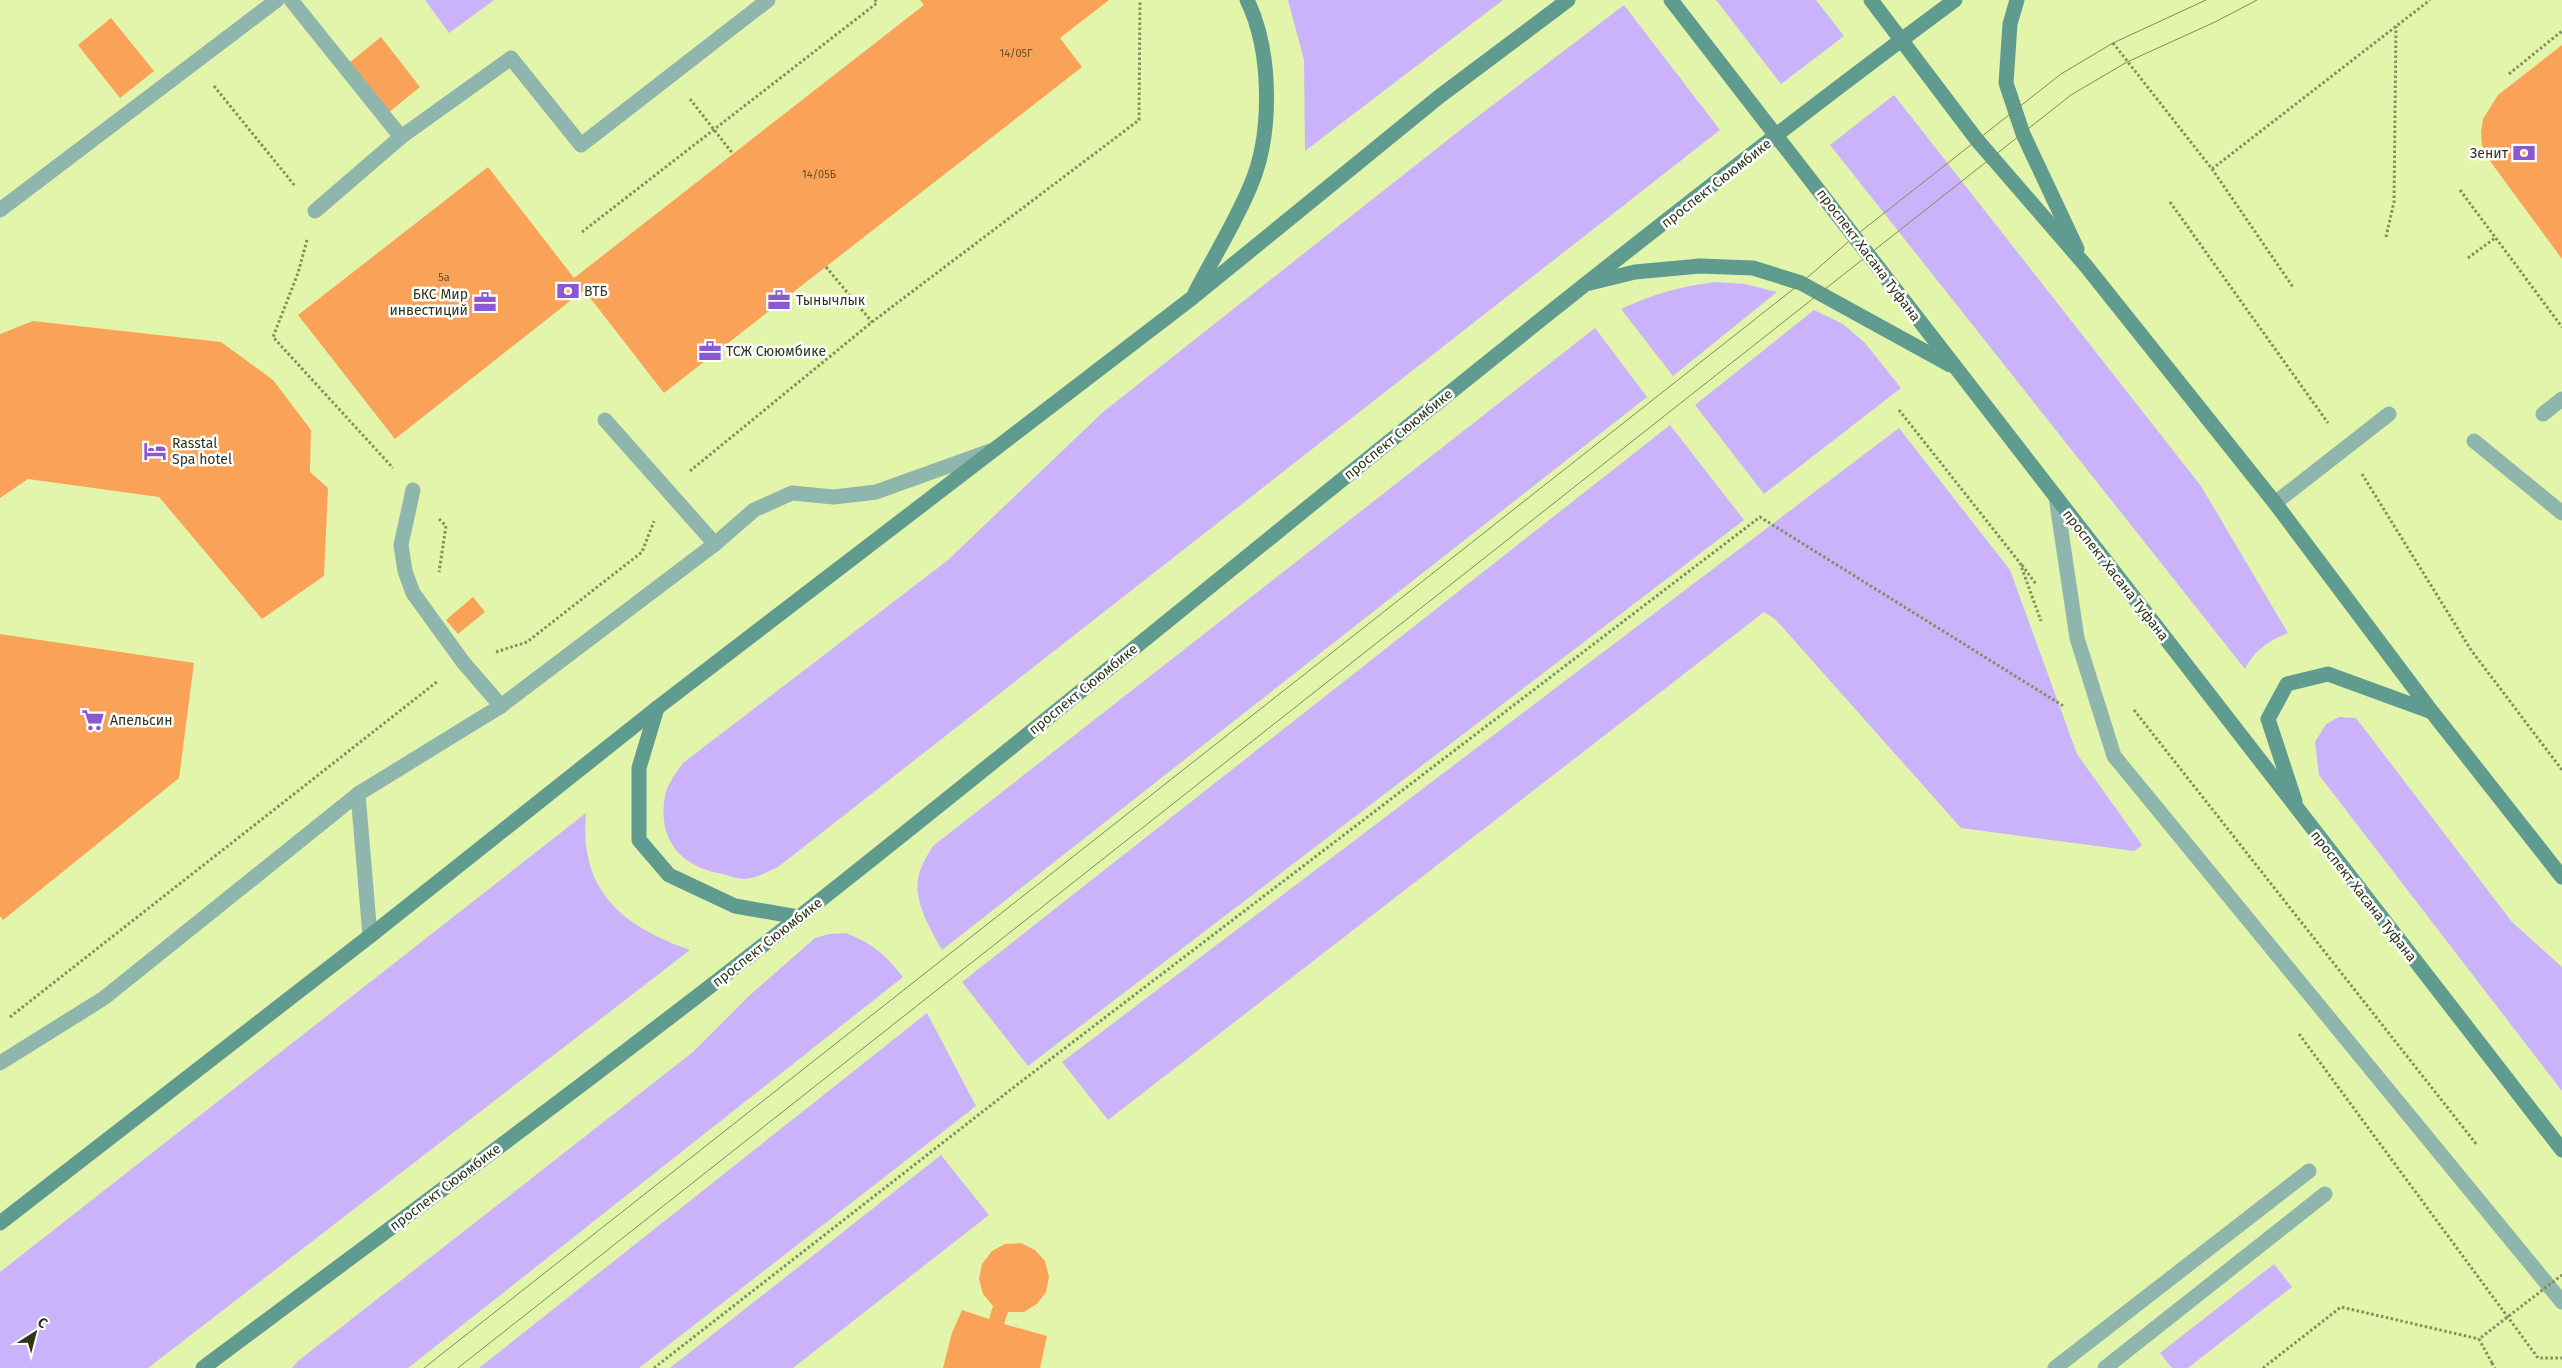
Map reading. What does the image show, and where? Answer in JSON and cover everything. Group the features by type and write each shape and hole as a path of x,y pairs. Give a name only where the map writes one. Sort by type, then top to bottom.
{"main road":[{"path":"1192,298 1251,186 1265,130 1267,72 1247,0"},
{"path":"0,1223 370,936 657,708 1192,298 1440,96 1568,0"},
{"name":"проспект Хасана Туфана","path":"1671,0 2562,1150"},
{"path":"1870,0 1977,140 2086,266 2275,503 2432,712 2562,877"},
{"name":"проспект Сююмбике","path":"203,1368 647,1036 798,917 1584,285 1955,0"},
{"path":"2017,0 2010,24 2006,82 2023,134 2086,266"},
{"path":"1584,285 1635,272 1700,266 1753,268 1801,283 1954,367"},
{"path":"2299,812 2268,719 2287,684 2328,674 2432,712"},
{"path":"657,708 639,768 640,840 669,875 735,906 798,917"}],"street":[{"path":"0,210 277,0"},
{"path":"291,0 401,137"},
{"path":"315,211 401,137 512,58 580,146 768,0"},
{"path":"2543,414 2562,399"},
{"path":"2275,503 2389,414"},
{"path":"605,420 715,544"},
{"path":"2474,441 2562,513"},
{"path":"0,1063 104,998 358,794 501,706 715,544 754,510 792,492 834,497 876,492 998,448"},
{"path":"413,490 401,545 404,571 413,593 463,662 501,706"},
{"path":"2056,497 2077,638 2114,756 2562,1302"},
{"path":"358,794 370,936"},
{"path":"2055,1368 2309,1171"},
{"path":"2104,1368 2324,1194"}],"path":[{"path":"582,232 877,3 875,0"},
{"path":"7,1019 463,662 527,642 642,552 668,489 872,322 1139,120 1140,0"},
{"path":"2212,169 2430,0"},
{"path":"2386,237 2394,202 2396,26"},
{"path":"2509,74 2562,31"},
{"path":"2113,43 2212,169 2292,287"},
{"path":"194,63 315,211 298,273 272,337 446,526 433,619"},
{"path":"671,75 733,154"},
{"path":"2460,190 2562,327"},
{"path":"2170,202 2346,448 2471,650 2562,770"},
{"path":"2468,258 2495,238"},
{"path":"826,267 872,322"},
{"path":"654,1368 1018,1084 1760,517 2074,712"},
{"path":"2020,563 2037,586"},
{"path":"2132,708 2482,1152"},
{"path":"2479,1339 2562,1275"},
{"path":"2263,1368 2340,1307 2479,1339 2495,1368"}],"shaded area":[{"path":"425,0 494,0 449,33"},
{"path":"1288,0 1503,0 1305,151 1304,60"},
{"path":"1716,0 1816,0 1844,36 1781,84"},
{"path":"1624,5 1720,130 778,867 745,879 695,865 675,849 665,826 663,812 668,787 683,763 948,560 1103,412 1464,127"},
{"path":"1894,95 2201,486 2288,633 2274,639 2263,647 2253,656 2245,669 1830,145"},
{"path":"1716,282 1745,284 1777,292 1673,376 1621,309 1667,291"},
{"path":"1814,310 1843,324 1865,343 1901,388 1764,494 1695,405"},
{"path":"1595,328 1647,397 942,950 923,914 917,884 923,863 933,846"},
{"path":"1670,425 1744,520 1028,1066 962,982"},
{"path":"1899,428 2010,570 2077,754 2142,845 2134,851 1961,828 1776,620 1764,612 1108,1120 1062,1062"},
{"path":"2339,717 2356,718 2512,922 2562,967 2562,1091 2319,775 2315,742 2326,724"},
{"path":"586,813 586,840 590,864 598,884 610,902 625,917 644,929 690,950 148,1368 0,1368 0,1272"},
{"path":"845,933 877,950 903,977 408,1368 292,1368 298,1361 693,1052 750,995 815,938 829,934"},
{"path":"927,1013 976,1106 639,1368 479,1368"},
{"path":"941,1155 989,1215 793,1368 670,1368"},
{"path":"2274,1264 2292,1287 2188,1368 2172,1368 2160,1353"}],"building":[{"path":"920,0 1109,0 1060,38 1082,67 664,393 584,290 395,439 298,315 488,167 574,278 924,5"},
{"path":"111,18 154,71 120,98 78,45"},
{"path":"381,37 420,87 388,113 349,63"},
{"name":"Зенит","path":"2562,45 2562,259 2490,161 2482,145 2481,132 2483,119 2498,95"},
{"name":"Rasstal Spa hotel","path":"33,321 221,342 273,380 311,430 310,472 328,488 324,576 262,619 159,497 28,479 0,498 0,334"},
{"path":"473,597 485,612 458,634 446,620"},
{"name":"Апельсин","path":"0,634 194,663 179,778 3,920 0,916"},
{"path":"1021,1243 1035,1250 1045,1261 1049,1277 1046,1292 1037,1304 1024,1312 1008,1312 1004,1324 1047,1336 1040,1368 943,1368 952,1333 962,1310 989,1319 993,1306 983,1294 979,1279 982,1264 992,1251 1005,1244"}],"tram line":[{"path":"424,1368 1801,283 1855,236 2061,74 2113,43 2206,0"},
{"path":"458,1368 2071,95 2127,62 2215,22 2257,0"}],"place":[{"name":"Зенит","path":"2524,153"},
{"name":"ВТБ","path":"568,291"},
{"name":"Тынычлык","path":"779,300"},
{"name":"БКС Мир инвестиций","path":"485,302"},
{"name":"ТСЖ Сююмбике","path":"710,351"},
{"name":"Rasstal Spa hotel","path":"155,451"},
{"name":"Апельсин","path":"93,720"}]}
